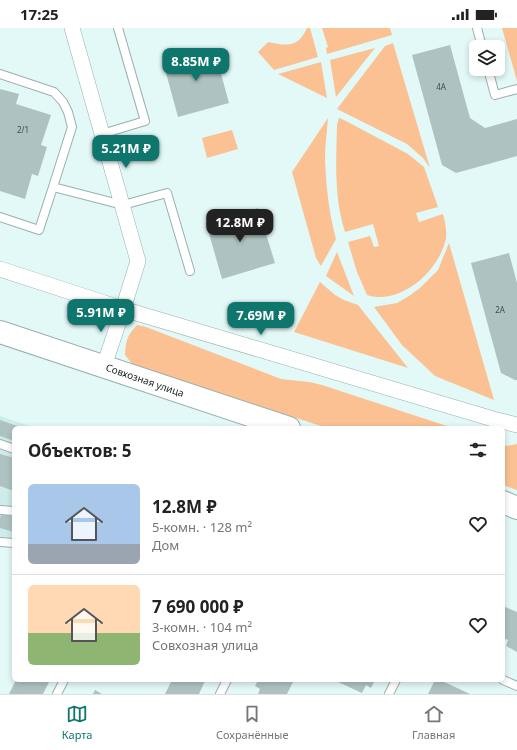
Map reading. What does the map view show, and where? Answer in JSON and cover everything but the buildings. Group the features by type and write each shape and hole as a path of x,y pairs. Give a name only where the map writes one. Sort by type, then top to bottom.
{"main road":[{"name":"Совхозная улица","path":"0,332 283,426"},
{"path":"505,503 517,508"}],"street":[{"path":"72,28 138,261 104,366"},
{"path":"0,269 123,309 478,415 517,425"}],"lane":[{"path":"102,134 145,122 118,28"},
{"path":"477,28 480,40"},
{"path":"0,74 54,92 63,102 68,112 72,127 39,230 0,217"},
{"path":"490,76 495,94 517,88"},
{"path":"53,187 123,205 167,193 190,271"},
{"path":"0,444 12,448"},
{"path":"0,510 12,511"},
{"path":"0,542 12,543"},
{"path":"505,681 517,686"},
{"path":"57,694 63,682"},
{"path":"220,694 226,682"},
{"path":"389,694 395,682"}],"shaded area":[{"path":"307,28 310,28 318,57 274,70 258,52 268,42 286,45 296,42 304,35"},
{"path":"322,28 390,28 392,35 327,54 326,48 328,47"},
{"path":"502,28 517,28 517,81"},
{"path":"393,43 430,168 423,158 407,144 337,109 385,46"},
{"path":"375,48 336,97 330,60"},
{"path":"321,62 327,98 278,74"},
{"path":"328,118 325,169 330,209 336,239 321,266 316,258 292,172"},
{"path":"339,118 408,154 424,167 438,207 416,213 419,222 443,214 446,238 436,262 417,283 393,295 380,297 367,295 357,272 348,242 370,236 374,247 379,246 373,224 345,232 341,219 336,179 337,125"},
{"path":"232,130 238,149 207,158 202,138"},
{"path":"449,243 494,400 435,376 402,345 374,307 397,303 420,288 438,270"},
{"path":"337,252 354,296 326,276"},
{"path":"320,282 335,295 358,305 408,368 294,332"},
{"path":"137,325 146,327 281,379 322,385 447,426 321,426 133,365 125,355 127,342 131,332"},
{"path":"0,416 29,426 12,426 12,540 0,538"},
{"path":"517,444 517,490 505,486 505,445"}]}
